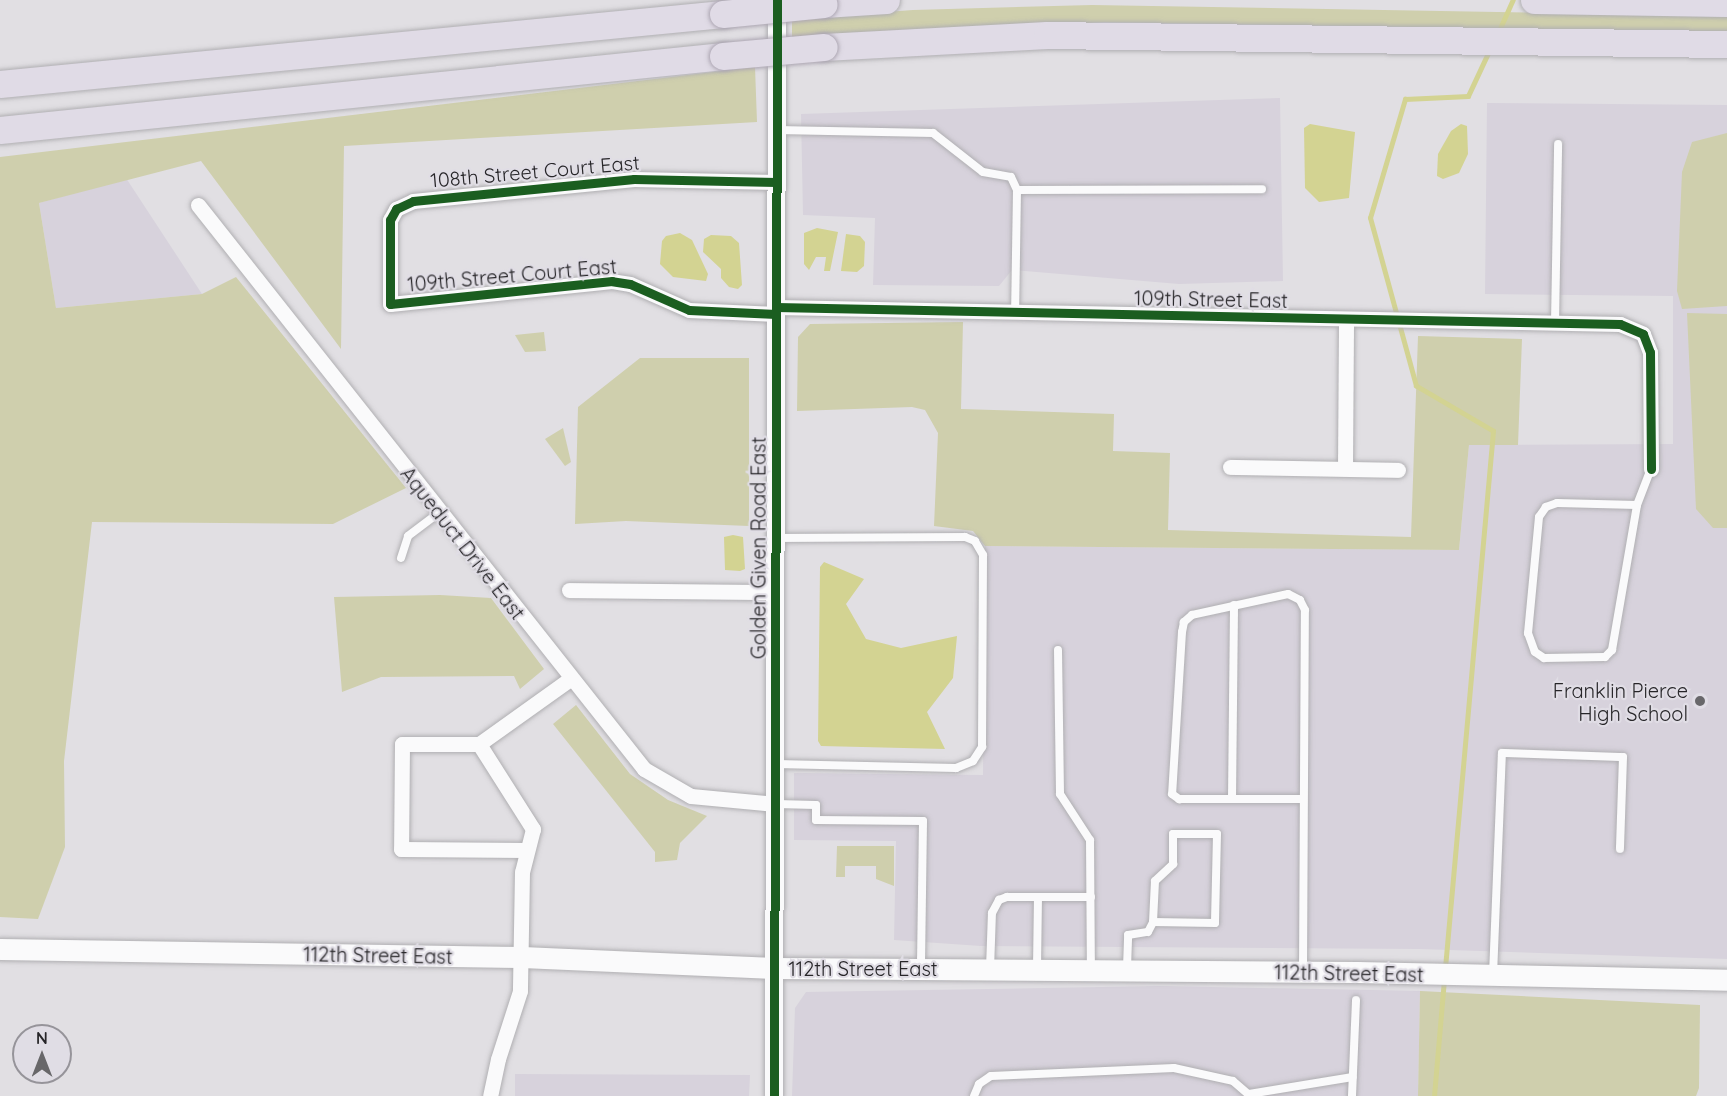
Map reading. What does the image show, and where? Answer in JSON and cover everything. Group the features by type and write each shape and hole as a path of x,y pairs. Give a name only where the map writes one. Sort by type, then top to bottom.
{"highway":[{"path":"0,84 824,4 886,0"},
{"path":"1534,0 1727,3"},
{"path":"0,130 723,56 824,47 1047,35 1727,44"}],"main road":[{"name":"112th Street East","path":"0,949 522,957 774,968 1303,971 1727,980"}],"street":[{"name":"Golden Given Road East","path":"774,1096 777,0"},
{"name":"108th Street Court East","path":"390,304 390,220 396,208 412,201 634,179 776,182"},
{"name":"Aqueduct Drive East","path":"198,205 439,513 564,684 634,758 656,778 675,790 715,801 776,804"},
{"name":"109th Street Court East","path":"390,304 612,281 630,284 689,310 776,311"},
{"name":"109th Street East","path":"776,311 1015,312 1620,324 1643,334 1650,352 1651,469"},
{"path":"1345,468 1346,320"},
{"path":"1230,467 1398,470"},
{"path":"569,590 776,592"},
{"path":"526,850 401,849 402,744 479,744 564,684"},
{"path":"479,744 533,829 526,850 520,991 498,1059 490,1096"}],"lane":[{"path":"777,130 933,133 983,172 1011,177 1017,190 1015,312"},
{"path":"1554,323 1558,144"},
{"path":"1017,190 1262,189"},
{"path":"1637,505 1557,503 1546,507 1539,517 1528,633 1535,652 1544,658 1605,657 1612,650 1637,505 1651,469"},
{"path":"401,558 408,536 439,513"},
{"path":"776,538 965,537 980,547 982,747 973,761 956,768 776,764"},
{"path":"1303,799 1179,799 1171,787 1184,622 1192,615 1288,594 1300,600 1305,610 1303,971"},
{"path":"1232,799 1234,605"},
{"path":"1058,650 1060,794 1088,833 1091,969"},
{"path":"1493,976 1502,753 1623,757 1620,849"},
{"path":"776,804 816,805 816,820 923,821 921,969"},
{"path":"1127,970 1128,935 1148,932 1153,922 1155,881 1173,864 1173,834 1217,834 1215,923 1153,922"},
{"path":"990,969 994,906 1007,897 1091,897"},
{"path":"1037,969 1038,897"},
{"path":"1352,1096 1356,1000"},
{"path":"974,1096 979,1084 991,1076 1174,1068 1233,1081 1250,1095 1353,1077"}],"shaded area":[{"path":"1092,5 1727,16 1727,32 1104,22 792,37 792,19 913,10"},
{"path":"755,67 757,122 344,146 341,349 201,161 39,203 56,308 202,294 236,277 406,488 333,524 92,522 64,761 65,847 38,919 0,917 0,157"},
{"path":"1280,98 1283,281 1179,284 1012,270 999,286 873,285 875,218 803,215 801,114"},
{"path":"1487,103 1727,105 1727,959 1419,949 981,946 894,940 896,841 794,840 794,773 983,775 985,546 1459,550 1469,445 1673,444 1673,296 1485,294"},
{"path":"1310,124 1355,132 1349,198 1319,202 1305,188 1304,128"},
{"path":"1461,124 1467,126 1468,154 1459,173 1443,179 1437,176 1438,154 1451,131"},
{"path":"1727,133 1727,306 1682,309 1677,291 1682,172 1692,142"},
{"path":"126,178 202,294 56,308 39,203"},
{"path":"817,228 838,232 830,271 824,271 826,257 816,257 809,270 804,264 804,233"},
{"path":"680,233 692,240 708,274 706,281 673,277 660,264 662,241 666,236"},
{"path":"846,234 860,236 865,242 864,266 857,272 841,271"},
{"path":"711,235 731,236 739,243 742,285 738,289 729,287 721,278 721,269 703,252 704,239"},
{"path":"1687,313 1727,314 1727,528 1713,528 1696,509"},
{"path":"963,322 961,409 1114,414 1113,451 1170,453 1168,530 1411,537 1418,336 1522,339 1518,445 1469,445 1459,550 985,546 973,531 934,526 938,433 925,410 912,407 797,411 798,337 810,324"},
{"path":"544,332 546,351 525,352 515,335"},
{"path":"640,358 749,358 749,526 626,521 575,524 578,407"},
{"path":"563,428 571,462 565,466 545,439"},
{"path":"733,535 743,537 745,569 740,571 725,570 724,537"},
{"path":"824,562 864,579 846,604 866,639 901,648 957,636 953,678 927,712 945,749 821,746 818,741 820,567"},
{"path":"440,595 491,598 544,669 520,689 514,676 381,677 342,692 334,597"},
{"path":"576,705 630,774 668,800 707,816 680,843 677,860 655,862 655,852 553,724"},
{"path":"837,846 894,846 894,886 876,879 876,866 845,866 845,877 836,877"},
{"path":"1160,986 1420,991 1418,1096 792,1096 795,1008 806,992"},
{"path":"1420,991 1700,1005 1699,1088 1696,1096 1418,1096"},
{"path":"515,1074 750,1075 749,1096 515,1096"}],"waterway":[{"path":"1498,33 1513,0"},
{"path":"1445,968 1493,431 1416,386 1370,218 1405,99 1468,96 1489,51"},
{"path":"1434,1096 1444,979"}],"cycle path":[{"path":"774,1096 777,0"},
{"path":"776,182 634,179 413,201 396,209 390,220 390,304 612,281 630,284 689,310 776,314"},
{"path":"776,307 1620,324 1643,334 1650,352 1651,469"}],"place":[{"name":"Franklin Pierce High School","path":"1700,701"}]}
